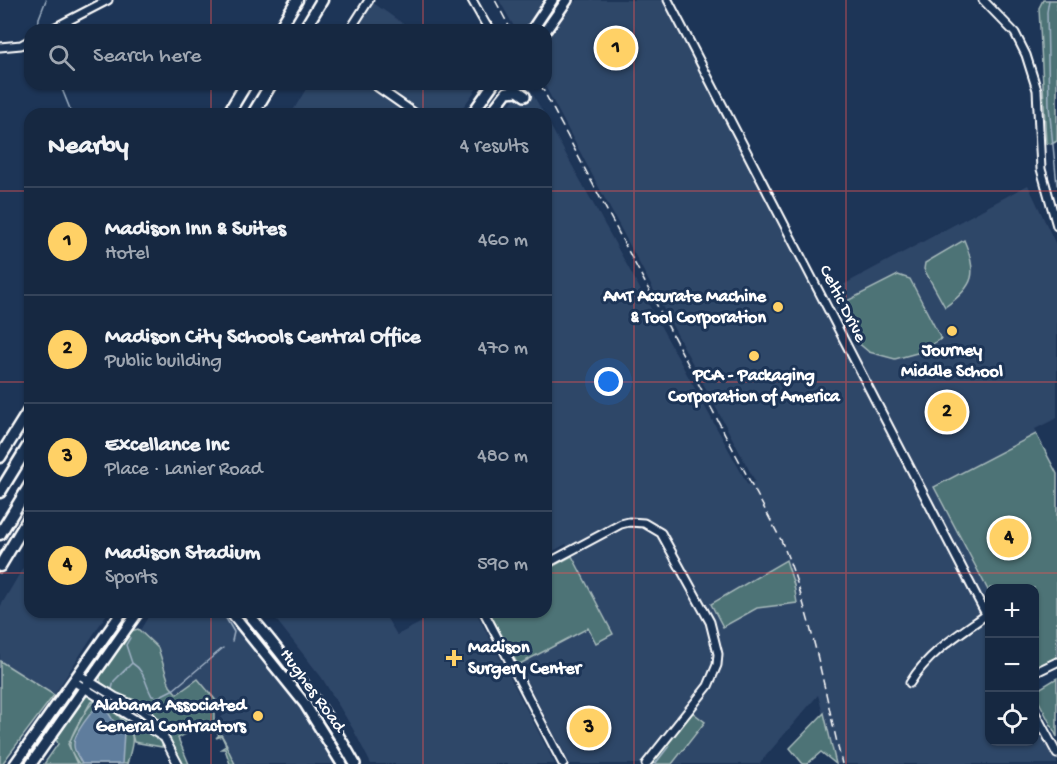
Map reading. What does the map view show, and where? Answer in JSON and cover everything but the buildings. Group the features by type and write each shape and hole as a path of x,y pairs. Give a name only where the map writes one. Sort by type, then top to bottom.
{"highway":[{"path":"283,24 297,0"},
{"path":"308,24 322,0"},
{"path":"232,108 242,90"},
{"path":"257,108 267,90"},
{"path":"0,457 24,419"},
{"path":"0,492 24,452"},
{"path":"0,534 24,495"},
{"path":"0,566 24,526"}],"main road":[{"path":"535,24 552,0"},
{"path":"550,24 567,0"},
{"path":"532,24 545,10"},
{"path":"476,108 488,90"},
{"path":"493,108 504,90"},
{"path":"494,108 507,92 518,91 525,96"},
{"path":"15,764 118,618"},
{"path":"31,764 134,618"},
{"name":"Hughes Road","path":"236,618 304,704 342,764"},
{"name":"Hughes Road","path":"253,618 315,698 355,764"}],"street":[{"path":"62,24 108,0"},
{"path":"354,24 369,0"},
{"path":"472,0 486,24"},
{"name":"Celtic Drive","path":"668,0 985,613"},
{"path":"983,0 1014,33 1029,64 1037,90 1041,170 1057,226"},
{"path":"0,48 24,43"},
{"path":"382,90 407,108"},
{"path":"552,561 621,524 644,523 661,533 710,622 718,654 713,677 704,692 646,764"},
{"path":"487,618 563,764"},
{"path":"910,683 926,661 948,641 985,621"},
{"path":"1039,671 1057,662"},
{"path":"76,677 165,738"},
{"path":"87,684 139,708 154,720 178,764"},
{"path":"133,718 139,708"},
{"path":"1039,719 1057,754"}],"shaded area":[{"path":"363,0 369,0 403,24 348,24"},
{"path":"499,0 545,0 527,24 513,24"},
{"path":"576,0 663,0 985,622 985,746 1039,746 1039,725 1057,764 836,764 818,695 759,764 570,764 518,665 588,628 613,634 566,544 552,552 552,129 748,485 755,481 547,90 552,90 552,34","holes":["794,585 797,603 757,608"]},
{"path":"305,90 476,90 462,108 295,108"},
{"path":"521,90 530,90 541,108 507,108"},
{"path":"1028,185 1057,247 1057,418 1035,429 1057,472 1057,668 1039,678 1039,584 985,584 985,603 884,408 828,293"},
{"path":"24,566 24,618 104,618 54,695 0,661 0,607"},
{"path":"147,618 231,618 305,712 335,764 235,764 217,722 226,712 198,680 177,694 170,687 158,648 139,632"},
{"path":"275,618 387,618 397,635 430,618 479,618 555,764 371,764 322,678"},
{"path":"100,703 124,732 122,764 82,764 75,750 75,740 80,729"}],"green space":[{"path":"1043,0 1057,0 1057,141 1052,144 1046,143 1039,8"},
{"path":"964,240 971,261 971,278 963,292 945,307 924,269 925,263"},
{"path":"898,275 910,279 941,339 917,353 895,359 869,352 856,341 839,305"},
{"path":"1036,434 1057,474 1057,657 1039,667 1039,584 985,584 934,487"},
{"path":"572,556 613,634 596,643 588,628 518,665 492,618 552,618 552,567"},
{"path":"786,560 797,603 757,608 723,627 711,604"},
{"path":"138,629 158,648 170,686 177,694 198,679 223,709 214,712 214,720 222,736 216,738 219,735 214,726 211,727 209,724 204,726 205,730 202,732 200,730 203,720 199,730 191,731 178,738 189,764 181,764 161,725 101,683 102,672 131,631"},
{"path":"0,661 54,695 2,764 0,764"},
{"path":"1057,678 1057,737 1039,702 1039,689"},
{"path":"89,694 97,699 90,703 68,744 77,764 44,764 58,744 56,739"},
{"path":"95,701 111,709 130,731 132,742 127,764 79,764 72,754 70,742 72,736"},
{"path":"108,705 162,740 162,747 134,742 130,727"},
{"path":"692,712 705,722 672,764 650,764"},
{"path":"824,713 836,764 821,752 807,764 803,764 790,748"},
{"path":"226,746 235,764 230,764 225,749 221,749"}],"waterway":[{"path":"38,24 46,0"},
{"path":"1049,0 1047,12 1049,106 1057,185"},
{"path":"62,90 70,108"},
{"path":"226,618 234,632 232,641"},
{"path":"112,689 114,681 132,663 126,645 130,638"},
{"path":"132,663 142,674 152,696 158,697 174,689 223,648"},
{"path":"655,764 669,746"}],"railway":[{"path":"495,0 508,24"},
{"path":"543,90 781,540 809,622 842,764"}],"place":[{"name":"Madison Inn & Suites","path":"616,48"},
{"name":"AMT Accurate Machine & Tool Corporation","path":"778,307"},
{"name":"Journey Middle School","path":"952,331"},
{"name":"PCA - Packaging Corporation of America","path":"754,356"},
{"name":"Madison City Schools Central Office","path":"947,412"},
{"name":"Madison Stadium","path":"1009,538"},
{"name":"Madison Surgery Center","path":"454,658"},
{"name":"Alabama Associated General Contractors","path":"258,716"},
{"name":"Excellance Inc","path":"589,728"}]}
